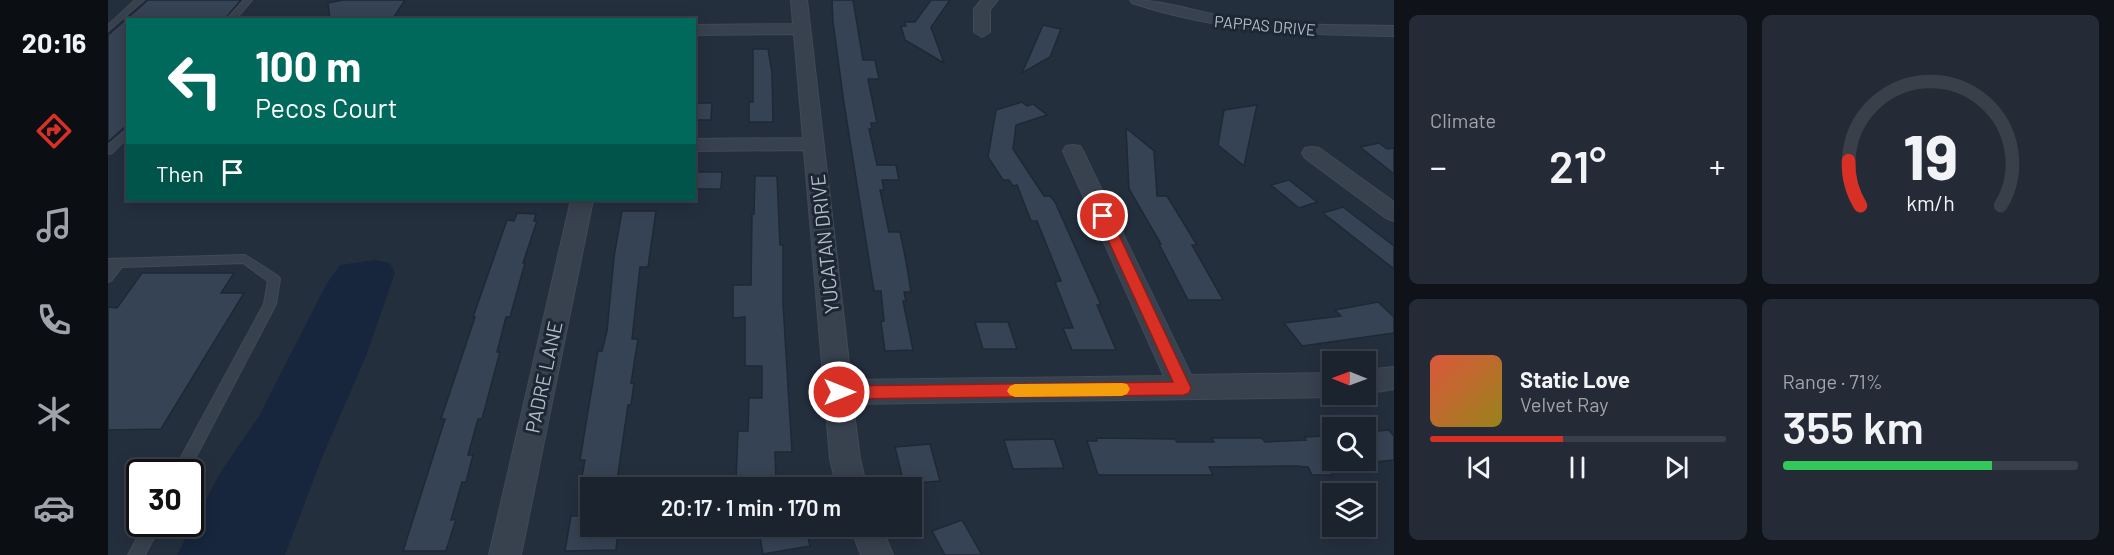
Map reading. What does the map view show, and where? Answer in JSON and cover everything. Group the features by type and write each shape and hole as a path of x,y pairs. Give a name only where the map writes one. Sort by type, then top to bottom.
{"street":[{"name":"YUCATAN DRIVE","path":"799,0 845,459 849,477"},
{"path":"982,32 982,9 990,0"},
{"name":"PAPPAS DRIVE","path":"1138,0 1200,18 1256,28 1394,31"},
{"path":"696,30 802,29"},
{"path":"696,144 814,144"},
{"path":"1073,151 1184,388"},
{"path":"1312,153 1394,213"},
{"name":"PADRE LANE","path":"505,555 582,201"},
{"path":"1376,380 1394,378"},
{"path":"839,392 1322,385"},
{"path":"870,537 877,555"}],"lane":[{"path":"108,29 140,0"},
{"path":"232,18 248,0"},
{"path":"108,151 126,133"},
{"path":"108,277 113,263 245,259 274,279 270,304 187,459"},
{"path":"136,555 146,537"}],"water":[{"path":"375,260 390,263 395,273 366,356 323,455 285,555 177,555 186,537 204,537 204,504 220,473 259,416 326,285 340,265"}],"building":[{"path":"148,0 241,0 226,18 127,18"},
{"path":"343,0 405,0 394,17 371,18 330,18 328,3"},
{"path":"832,0 853,0 863,60 875,60 879,79 868,79 877,123 871,123 872,129 869,129 877,165 896,165 899,180 882,180 884,190 880,190 889,232 900,232 906,261 911,292 904,292 906,301 903,301 913,350 885,351 881,322 884,321 881,291 874,291 844,103"},
{"path":"931,0 950,0 931,27 944,63 905,40 901,26 906,26 904,22 915,22"},
{"path":"126,19 126,126 108,142 108,35"},
{"path":"1043,25 1061,29 1050,57 1022,73"},
{"path":"753,49 768,49 772,72 773,122 749,122 749,102 753,102"},
{"path":"1022,102 1027,106 1033,104 1047,115 1016,125 1013,149 1044,196 1050,196 1055,202 1101,305 1097,305 1116,350 1072,350 1063,328 1073,328 1055,282 1061,281 1037,221 1031,221 1017,185 1013,186 1009,180 1003,180 988,157 996,110"},
{"path":"696,103 712,103 711,120 696,120"},
{"path":"1257,105 1244,166 1218,145 1224,110"},
{"path":"1126,128 1154,151 1157,196 1167,196 1197,245 1192,245 1223,300 1188,300 1159,244 1161,244 1129,189"},
{"path":"1379,143 1387,149 1394,148 1394,174 1360,147"},
{"path":"696,172 722,172 721,189 696,189"},
{"path":"755,176 777,176 780,245 783,245 783,303 792,452 775,452 776,477 736,477 738,431 748,431 749,398 762,398 762,366 745,366 745,317 733,318 733,285 751,285 752,214 754,214"},
{"path":"1289,180 1317,202 1299,208 1271,185"},
{"path":"1343,207 1394,246 1394,269 1323,213"},
{"path":"622,211 656,211 648,267 640,267 632,339 638,339 631,383 634,383 631,405 628,405 618,477 582,477 585,460 580,460 598,351 602,351 607,331 614,257"},
{"path":"517,213 536,214 534,221 537,221 523,263 525,263 510,317 506,317 497,352 500,352 482,419 478,419 468,455 473,455 466,482 462,482 451,520 456,519 446,551 403,551 445,419 441,419 475,317 473,317 507,220 514,221"},
{"path":"142,273 234,273 221,293 244,293 161,429 108,430 108,307 117,308"},
{"path":"1378,302 1394,317 1394,333 1302,346 1284,323 1341,316 1335,310"},
{"path":"975,322 1008,322 1017,349 983,349"},
{"path":"1389,430 1394,436 1394,460 1376,462 1376,431"},
{"path":"1322,436 1322,471 1332,471 1332,475 1312,475 1308,467 1295,466 1209,467 1213,475 1098,475 1087,441 1097,441 1096,438 1214,442 1212,438 1262,438 1265,442 1306,440 1304,437"},
{"path":"1054,439 1064,468 1013,469 1004,440"},
{"path":"930,444 940,481 922,482 922,477 902,477 895,447"},
{"path":"571,516 580,516 580,537 617,537 616,550 565,551"},
{"path":"962,520 982,555 945,555 932,531"},
{"path":"760,537 808,537 810,546 763,554"}],"slow traffic":[{"path":"1015,391 1122,389"}],"route":[{"path":"839,392 1184,388 1103,216"}]}
